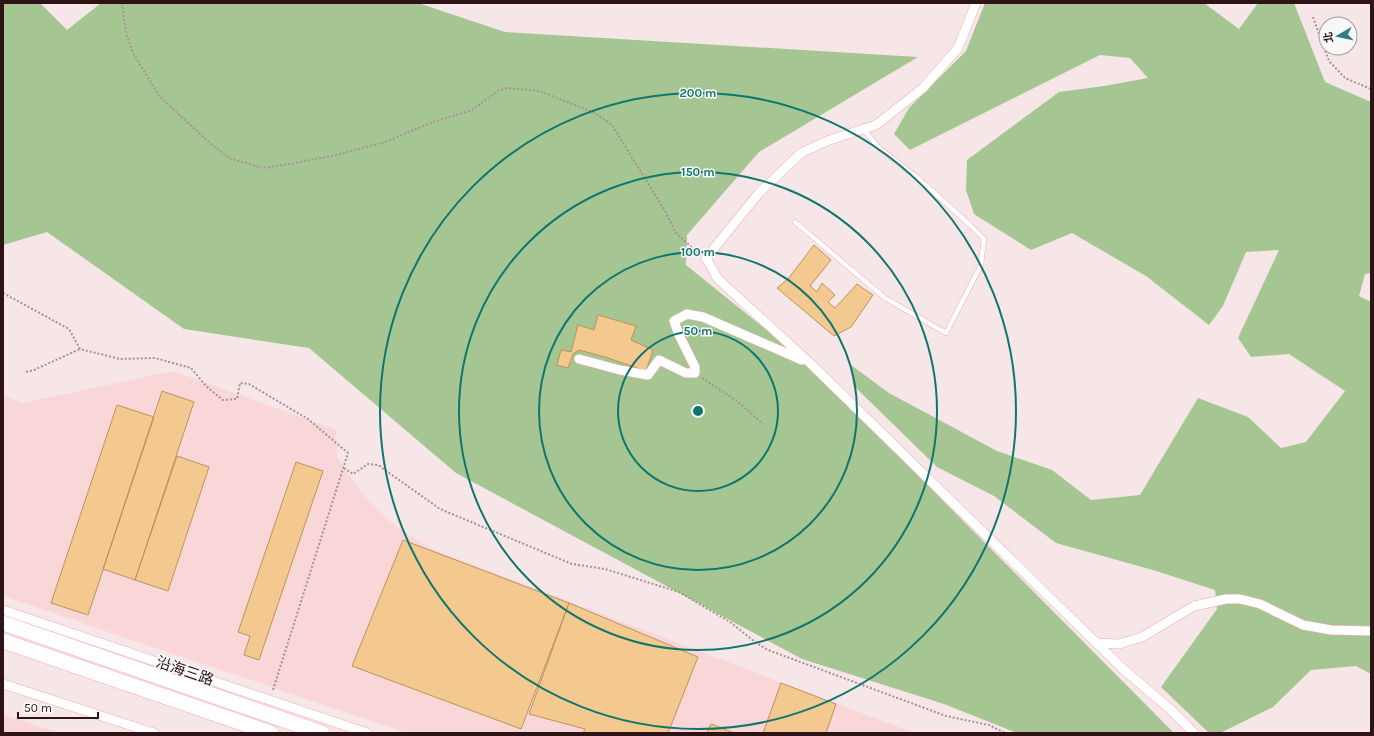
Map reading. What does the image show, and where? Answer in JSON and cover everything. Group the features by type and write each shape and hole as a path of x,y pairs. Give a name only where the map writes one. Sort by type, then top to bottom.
{"main road":[{"name":"沿海三路","path":"3,623 91,646 280,711 322,733"},
{"name":"沿海三路","path":"3,641 272,733"}],"street":[{"path":"976,3 958,48 923,88 876,125 827,141 801,153 759,193 706,258 718,279 811,364 1124,669 1194,733"},
{"path":"579,359 620,370 648,375 659,360 686,373 695,374 695,367 679,336 674,321 688,314 703,317 811,364"},
{"path":"1098,643 1119,644 1142,637 1194,606 1226,599 1240,599 1260,604 1303,625 1330,630 1371,631"},
{"name":"沿海三路","path":"3,610 91,646"},
{"path":"84,669 91,646"},
{"path":"174,700 181,677"},
{"path":"3,684 154,733"},
{"path":"272,733 280,711"},
{"name":"沿海三路","path":"280,711 367,733"}],"lane":[{"path":"795,222 885,298 946,333 981,265 984,239 918,178 879,148 863,129"}],"path":[{"path":"122,3 126,33 133,53 159,96 211,144 229,158 262,168 336,155 386,142 434,122 472,110 498,91 507,88 539,91 593,112 612,125 665,211 676,233 691,248 706,258"},
{"path":"1313,17 1330,61 1345,78 1371,89"},
{"path":"3,293 69,329 80,349"},
{"path":"26,372 34,370 80,349 120,359 155,358 191,368 206,386 223,400 237,399 240,383 249,384 308,419 348,453 273,690 280,711"},
{"path":"695,374 737,402 763,424"},
{"path":"344,468 352,474 368,464 378,465 440,509 447,512 572,564 605,569 680,592 730,622 755,642 768,650 946,716 989,725 1005,733"}],"shaded area":[{"path":"173,371 336,430 337,457 361,492 394,525 437,551 914,733 407,733 3,596 3,396 23,403"},
{"path":"3,714 60,733 3,733"}],"green space":[{"path":"3,3 40,3 67,30 101,3 418,3 505,32 918,57 759,152 687,235 686,265 780,341 819,376 1174,733 1017,733 944,704 802,659 456,473 309,348 184,329 47,232 3,245"},
{"path":"985,3 1204,3 1239,29 1258,3 1294,3 1325,82 1371,102 1371,273 1365,274 1359,296 1371,302 1371,674 1356,666 1311,670 1273,707 1220,733 1209,733 1161,687 1217,609 1215,590 1153,570 1056,543 994,496 937,467 853,385 851,365 889,393 997,451 1052,470 1091,500 1140,495 1198,398 1248,417 1281,448 1306,442 1345,391 1289,354 1251,357 1238,338 1279,250 1246,252 1223,306 1209,325 1146,276 1072,233 1031,250 974,214 966,190 967,160 1059,92 1148,78 1130,58 1100,55 910,150 894,134 909,108 966,51"}],"building":[{"path":"814,245 831,260 810,286 817,292 822,283 835,295 828,302 835,308 857,284 873,295 851,327 834,336 777,288 788,279"},
{"path":"598,315 636,326 631,340 653,350 646,371 579,350 573,354 568,368 557,365 561,350 571,352 578,325 594,330"},
{"path":"162,391 194,402 135,580 103,569"},
{"path":"117,405 154,417 88,615 51,603"},
{"path":"177,456 209,467 168,591 135,580"},
{"path":"296,462 323,471 259,660 244,655 250,636 238,632"},
{"path":"403,540 569,603 521,729 352,666"},
{"path":"569,603 698,657 668,733 583,733 585,729 529,714"},
{"path":"781,683 836,704 826,733 763,733"},
{"path":"711,724 734,733 707,733"}]}
